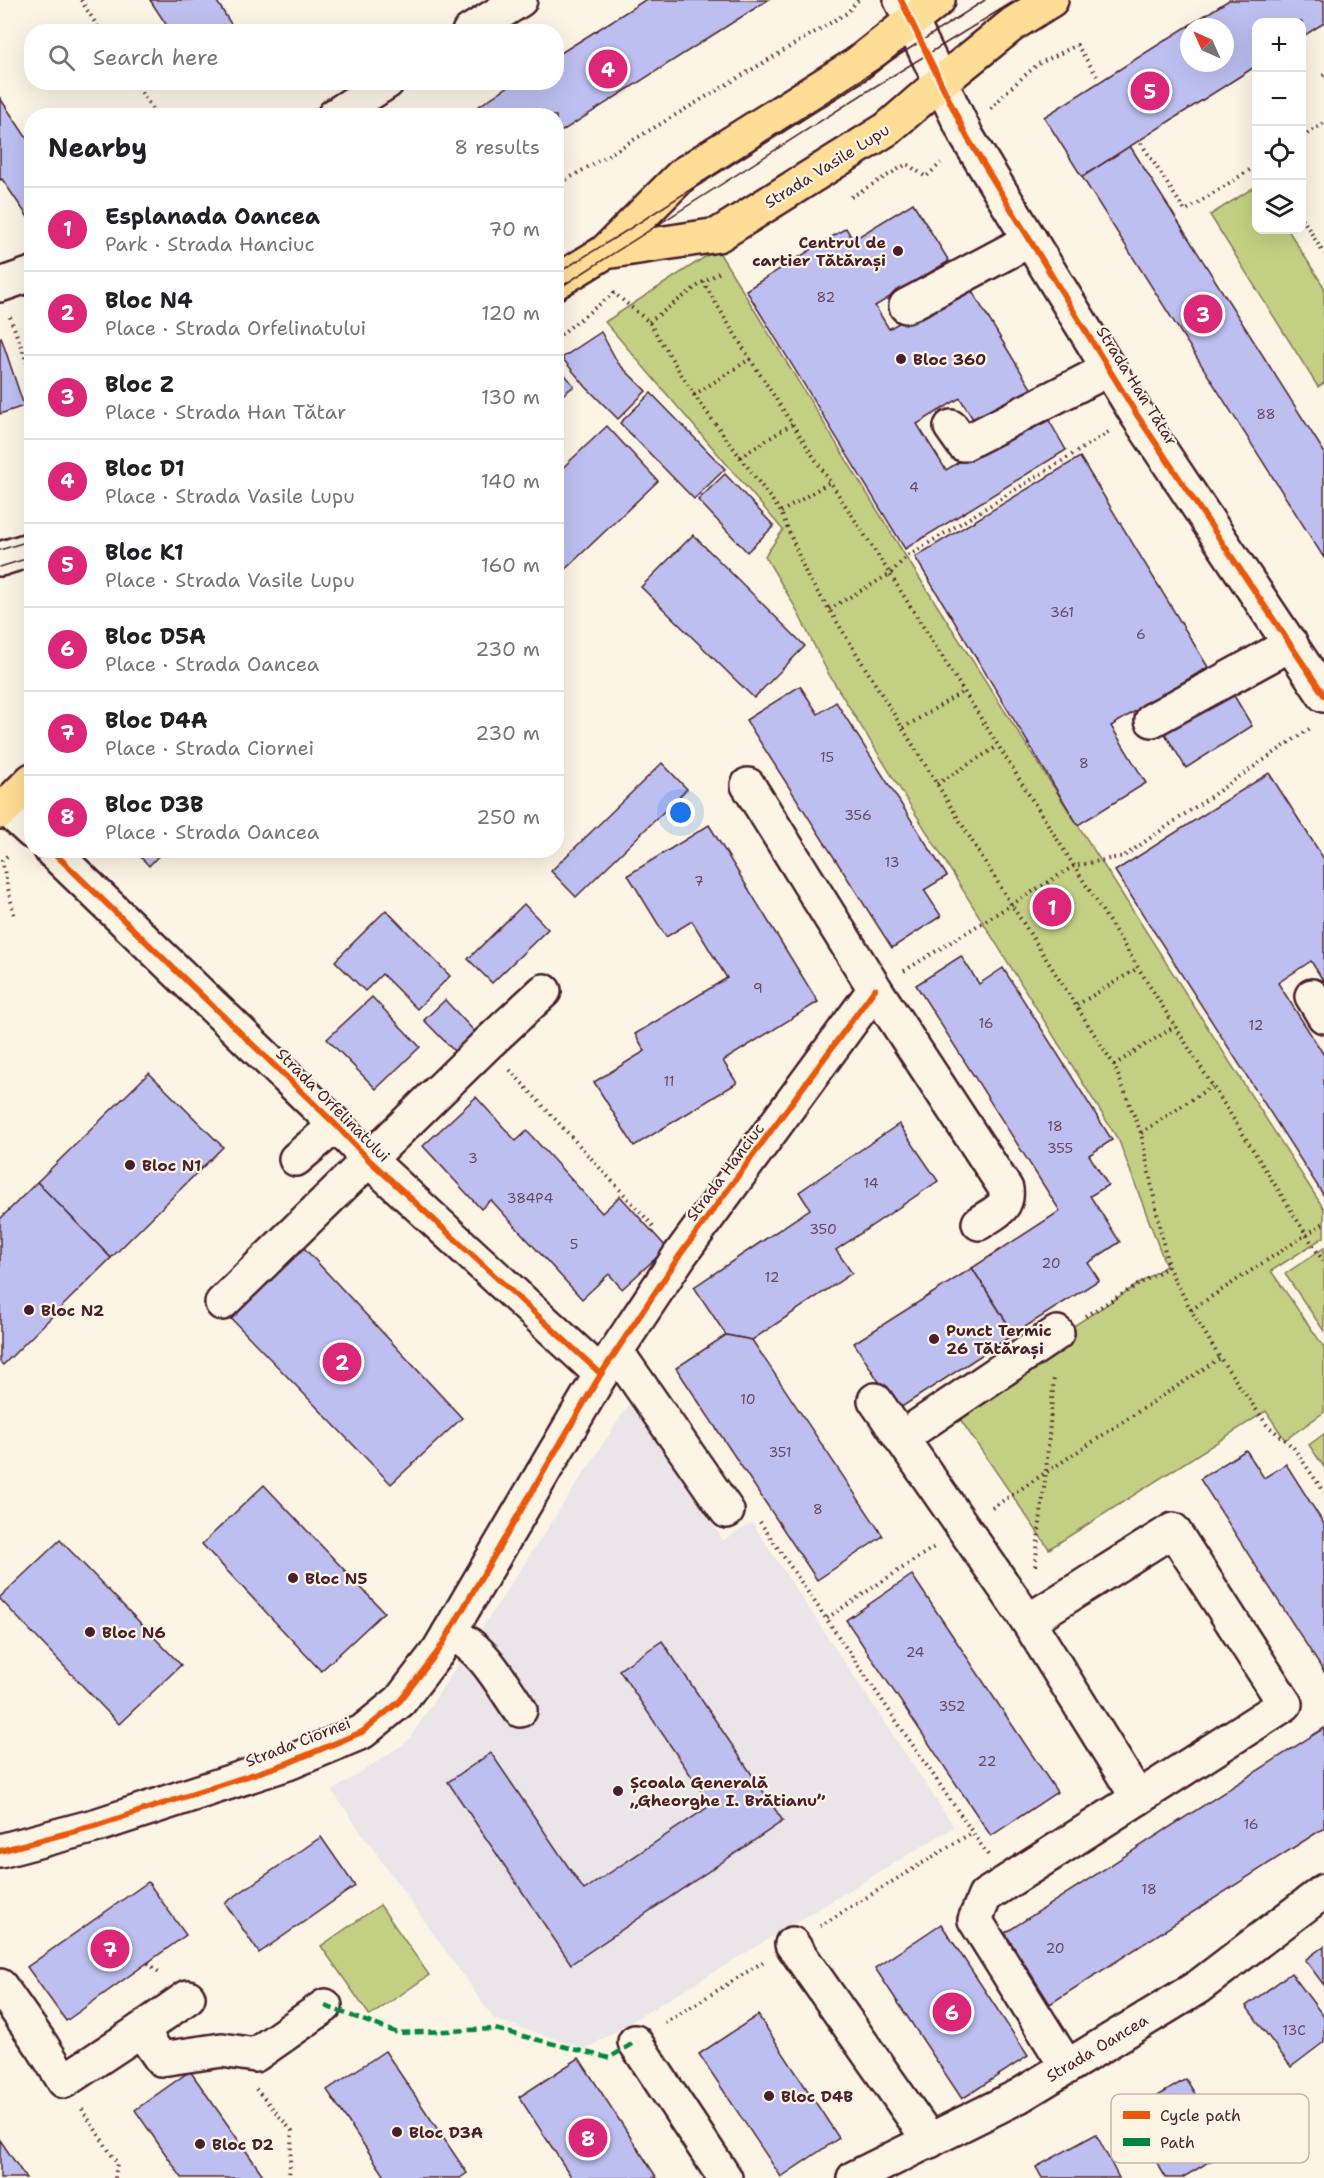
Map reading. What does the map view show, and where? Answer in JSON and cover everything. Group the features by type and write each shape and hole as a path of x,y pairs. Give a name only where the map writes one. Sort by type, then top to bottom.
{"main road":[{"name":"Strada Vasile Lupu","path":"564,277 605,252 683,174 857,64 906,10 938,0"},
{"name":"Strada Vasile Lupu","path":"605,252 718,235 887,129 1013,24 1051,0"},
{"path":"3,809 24,788"}],"street":[{"path":"482,24 520,0"},
{"name":"Strada Han Tătar","path":"906,10 967,137 1137,415 1291,644 1319,710"},
{"path":"346,108 374,90"},
{"path":"906,306 1030,240"},
{"path":"4,299 24,281"},
{"path":"951,427 963,444 1109,369"},
{"path":"0,559 24,552"},
{"path":"1152,720 1291,644"},
{"path":"748,785 875,988 1006,1189 1008,1198 1004,1205 979,1223"},
{"path":"3,809 21,843"},
{"name":"Strada Orfelinatului","path":"59,858 336,1125 368,1159 609,1362 727,1511"},
{"name":"Strada Hanciuc","path":"609,1362 680,1255 875,988"},
{"path":"222,1303 368,1159 544,991"},
{"path":"296,1159 336,1125"},
{"path":"901,1437 1057,1333"},
{"name":"Strada Ciornei","path":"0,1851 98,1825 288,1763 362,1732 400,1701 439,1650 609,1362"},
{"path":"875,1400 1028,1621 1138,1798"},
{"path":"1028,1621 1173,1530 1285,1704 985,1896 975,1920 1067,2067"},
{"path":"449,1633 462,1638 480,1653 520,1710"},
{"name":"Strada Oancea","path":"854,2178 1019,2096 1067,2067 1198,1987 1324,1891"},
{"path":"792,1944 930,2141"},
{"path":"0,1986 64,2081 188,1997"},
{"path":"141,2030 161,2059 222,2050 255,2055 325,2006"},
{"path":"635,2042 725,2178"}],"path":[{"path":"81,0 96,24"},
{"path":"564,181 847,13 858,0"},
{"path":"846,200 907,164 926,177 967,137 1006,92 1038,64 1077,45 1098,76"},
{"path":"140,90 152,108"},
{"path":"1306,134 1324,123"},
{"path":"1141,143 1185,211 1252,169"},
{"path":"1306,225 1324,254"},
{"path":"649,322 723,270"},
{"path":"703,282 1323,1261"},
{"path":"564,332 614,294 649,322 694,395 781,512 808,578 830,609 1011,904 1114,1065 1141,1133 1168,1267 1191,1310 1220,1358 1267,1425 1293,1447 1324,1492"},
{"path":"4,299 24,354"},
{"path":"694,395 750,359"},
{"path":"830,609 890,574 906,557 1137,415"},
{"path":"740,457 792,424"},
{"path":"781,512 830,482"},
{"path":"903,728 964,691"},
{"path":"875,988 1074,866 1124,856 1319,710"},
{"path":"937,784 998,746"},
{"path":"14,915 2,861 21,843"},
{"path":"1077,1005 1138,968"},
{"path":"1114,1065 1175,1026"},
{"path":"487,1044 680,1255"},
{"path":"1141,1133 1212,1086"},
{"path":"1191,1310 1324,1223"},
{"path":"1028,1621 1046,1471 1057,1333 1168,1267"},
{"path":"827,1618 1220,1358"},
{"path":"727,1511 755,1515 1006,1882"},
{"path":"957,1841 972,1832"},
{"path":"222,2050 292,2131 289,2178"},
{"path":"64,2081 117,2163 115,2178"}],"shaded area":[{"path":"630,1403 723,1540 752,1523 954,1827 586,2049 494,2019 332,1791 407,1742"}],"green space":[{"path":"1252,189 1252,234 1291,234 1324,287 1324,383 1318,387 1210,215"},
{"path":"717,249 906,557 1324,1209 1324,1237 1271,1271 1324,1347 1324,1412 1285,1440 1266,1411 1049,1549 951,1406 1166,1266 1119,1141 828,673 794,605 765,556 783,530 605,322"},
{"path":"1324,1248 1324,1331 1285,1274"},
{"path":"1324,1434 1324,1467 1309,1445"},
{"path":"380,1905 429,1975 370,2016 321,1946"}],"building":[{"path":"150,0 216,0 231,24 166,24"},
{"path":"645,0 768,0 564,130 564,108 476,108 503,90 564,90 564,51"},
{"path":"1229,0 1324,0 1324,23 1306,34 1306,18 1252,18 1252,69 1082,177 1044,117 1180,31 1180,72 1234,72 1234,18 1201,18"},
{"path":"0,98 24,134 24,211 2,179 0,180"},
{"path":"1130,146 1324,452 1324,558 1082,177"},
{"name":"Bloc 360","path":"913,203 949,261 875,306 889,329 966,281 1032,390 976,424 960,398 917,424 946,470 1043,410 1066,450 905,549 746,290 846,228 853,240"},
{"path":"601,332 618,363 646,391 618,419 586,387 564,360 564,357"},
{"path":"0,338 24,406 0,414"},
{"path":"564,373 574,386 564,394"},
{"path":"651,393 725,469 694,499 620,423"},
{"path":"607,426 658,481 564,570 564,466"},
{"path":"1080,457 1208,667 1111,726 1146,783 1078,825 915,557"},
{"path":"725,474 774,526 747,552 698,500"},
{"path":"693,535 805,646 754,698 641,587"},
{"path":"800,686 818,714 836,702 947,876 924,890 941,916 892,948 746,720"},
{"path":"1229,687 1252,726 1186,768 1162,729"},
{"path":"662,763 687,789 576,897 551,871"},
{"path":"1269,773 1324,859 1324,982 1311,961 1278,983 1324,1055 1324,1196 1115,871"},
{"path":"709,825 818,1002 723,1061 737,1083 634,1146 594,1082 645,1051 635,1034 727,978 692,921 666,937 628,875"},
{"path":"142,858 156,858 149,866"},
{"path":"524,904 548,929 492,983 468,959"},
{"path":"386,910 450,976 417,1009 382,974 365,991 335,961"},
{"path":"961,956 979,984 1003,968 1112,1140 1089,1155 1108,1185 1090,1196 1120,1242 1088,1263 1099,1280 1014,1334 972,1268 1060,1211 916,985"},
{"path":"372,997 420,1047 376,1089 327,1039"},
{"path":"445,1000 476,1033 456,1053 424,1020"},
{"name":"Bloc N1","path":"149,1073 223,1147 111,1258 37,1182"},
{"path":"476,1097 516,1141 527,1131 602,1213 620,1196 667,1248 622,1289 609,1274 582,1299 491,1200 481,1209 423,1146"},
{"path":"899,1124 938,1181 836,1250 852,1273 752,1340 726,1335 694,1287 810,1209 799,1192"},
{"name":"Bloc N2","path":"37,1182 111,1258 3,1365 0,1362 0,1219"},
{"path":"292,1235 462,1418 391,1484 219,1306"},
{"name":"Punct Termic 26 Tătărași","path":"972,1268 1014,1334 897,1410 854,1343"},
{"path":"726,1335 752,1340 883,1536 817,1580 676,1368"},
{"path":"1246,1450 1264,1478 1286,1464 1324,1524 1324,1672 1200,1479"},
{"name":"Bloc N5","path":"264,1485 384,1612 321,1671 202,1544"},
{"name":"Bloc N6","path":"60,1540 181,1665 119,1724 0,1599"},
{"path":"912,1575 1057,1792 991,1836 846,1620"},
{"path":"662,1641 783,1821 571,1964 448,1782 491,1753 584,1890 711,1805 619,1670"},
{"path":"1324,1728 1324,1828 1050,2004 1005,1933"},
{"path":"321,1837 355,1886 259,1953 225,1903"},
{"path":"148,1882 186,1935 66,2021 27,1967"},
{"path":"941,1924 1028,2056 962,2099 875,1968"},
{"path":"1324,1946 1324,1985 1305,1960"},
{"path":"1291,1973 1324,2017 1324,2042 1291,2067 1246,2006"},
{"name":"Bloc D4B","path":"758,2015 839,2138 781,2177 699,2054"},
{"name":"Bloc D3A","path":"385,2051 467,2173 460,2178 386,2178 327,2090"},
{"path":"579,2058 657,2178 572,2178 519,2097"},
{"name":"Bloc D2","path":"190,2071 265,2178 182,2178 135,2110"},
{"path":"1186,2079 1195,2094 1161,2094"},
{"path":"1096,2134 1119,2178 1042,2178 1036,2167"},
{"path":"0,2140 26,2178 0,2178"},
{"path":"1157,2163 1207,2163 1182,2178 1166,2178"}],"tram line":[{"path":"564,269 985,0"},
{"path":"564,285 866,92 1016,0"},
{"path":"0,550 24,542"},
{"path":"0,567 24,560"}],"marked path":[{"path":"325,2006 398,2033 495,2029 609,2058 635,2042"}],"cycle path":[{"path":"901,0 967,137 1137,415 1324,695"},
{"path":"59,858 336,1125 368,1159 601,1374"},
{"path":"0,1851 98,1825 288,1763 362,1732 400,1701 439,1650 601,1374 680,1255 875,989"}],"place":[{"name":"Bloc D1","path":"608,69"},
{"name":"Bloc K1","path":"1150,91"},
{"name":"Centrul de cartier Tătărași","path":"898,251"},
{"name":"Bloc Z","path":"1203,314"},
{"name":"Bloc 360","path":"901,359"},
{"name":"Esplanada Oancea","path":"1052,907"},
{"name":"Bloc N1","path":"130,1165"},
{"name":"Bloc N2","path":"29,1310"},
{"name":"Punct Termic 26 Tătărași","path":"934,1339"},
{"name":"Bloc N4","path":"342,1362"},
{"name":"Bloc N5","path":"293,1578"},
{"name":"Bloc N6","path":"90,1632"},
{"name":"Școala Generală „Gheorghe I. Brătianu”","path":"618,1791"},
{"name":"Bloc D4A","path":"110,1949"},
{"name":"Bloc D5A","path":"952,2012"},
{"name":"Bloc D4B","path":"769,2096"},
{"name":"Bloc D3A","path":"397,2132"},
{"name":"Bloc D3B","path":"588,2138"},
{"name":"Bloc D2","path":"200,2144"}]}
